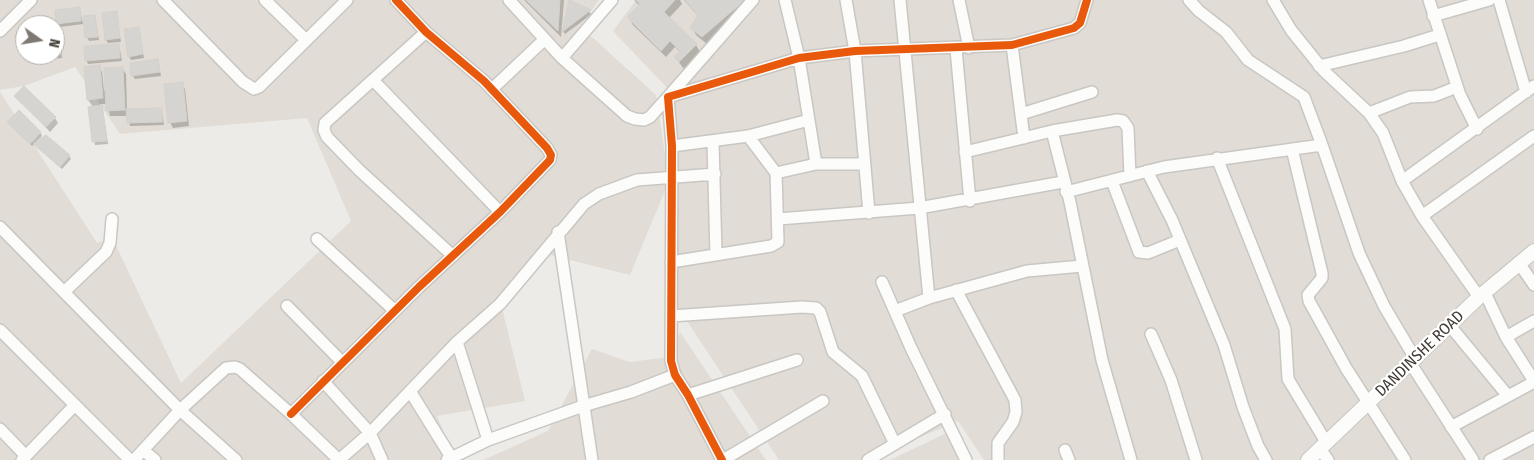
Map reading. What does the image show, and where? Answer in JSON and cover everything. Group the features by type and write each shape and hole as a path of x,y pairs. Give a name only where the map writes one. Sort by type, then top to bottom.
{"street":[{"path":"0,31 31,0"},
{"path":"163,0 243,82 254,89 259,87 347,0"},
{"path":"265,0 306,40"},
{"path":"291,414 342,362 500,212 550,160 551,155 492,89 426,32 396,0"},
{"path":"510,0 562,58 627,116 635,120 650,117 753,0"},
{"path":"562,58 612,0"},
{"path":"785,0 800,58 816,164"},
{"path":"846,0 855,51 869,213"},
{"path":"900,0 929,298"},
{"path":"959,0 969,48"},
{"path":"668,97 800,58 855,51 956,49 1012,45 1074,28 1080,23 1087,0"},
{"path":"1189,0 1199,11 1226,32 1248,60 1304,97 1359,253 1413,362 1473,460"},
{"path":"1273,0 1291,30 1319,66 1369,113 1383,133 1402,181 1422,216 1482,295 1534,382 1451,426"},
{"path":"1429,0 1457,87 1477,129"},
{"path":"1433,16 1489,0"},
{"path":"1402,181 1477,129 1530,89 1499,0"},
{"path":"426,32 325,123 324,130 327,137 359,170 453,256"},
{"path":"1319,66 1404,46 1439,35"},
{"path":"492,89 545,39"},
{"path":"1012,45 1024,138"},
{"path":"956,49 970,201"},
{"path":"373,80 500,212"},
{"path":"1369,113 1410,97 1434,96 1457,87"},
{"path":"1021,114 1092,92"},
{"path":"668,97 672,146 671,361 675,375 688,395 722,460 823,401"},
{"path":"672,146 748,136 809,120"},
{"path":"965,152 1105,120 1123,121 1128,128 1130,176"},
{"path":"1052,131 1102,360 1131,460"},
{"path":"671,262 776,244 779,237 776,173 748,136"},
{"path":"1422,216 1534,136"},
{"path":"713,142 716,255"},
{"path":"778,219 920,208 1112,181 1148,171 1217,158 1322,144"},
{"path":"1292,149 1322,273 1322,278 1307,298 1346,368 1370,402 1405,460"},
{"path":"1217,158 1285,329 1288,379 1325,451"},
{"path":"776,173 816,164 864,164"},
{"path":"1148,171 1180,240 1224,345 1243,407 1258,446 1266,460"},
{"path":"134,460 180,410 226,368 235,367 240,369 291,414 339,460 370,433 457,342 500,304 558,232 584,204 599,194 637,180 714,174"},
{"path":"1112,181 1138,252 1148,253 1180,240"},
{"path":"64,292 106,252 110,243 112,219"},
{"path":"0,227 4,240 64,292 180,410 233,459"},
{"path":"558,232 592,460"},
{"path":"317,239 395,311"},
{"name":"DANDINSHE ROAD","path":"1308,460 1325,451 1370,402 1482,295 1534,251"},
{"path":"1519,263 1534,285"},
{"path":"895,311 929,298 1036,269 1082,266"},
{"path":"882,282 966,460"},
{"path":"956,290 1015,400 1016,412 1013,422 998,443 998,460"},
{"path":"287,306 342,362"},
{"path":"671,316 802,306 816,308 820,312 832,352 862,376 895,444"},
{"path":"1506,337 1534,321"},
{"path":"1451,326 1508,396"},
{"path":"0,330 130,460"},
{"path":"1152,334 1171,380 1196,460"},
{"path":"457,342 488,440"},
{"path":"688,395 797,360"},
{"path":"410,391 449,459 488,440 583,406 631,392 675,375"},
{"path":"324,381 370,433 382,460"},
{"path":"0,429 24,458 74,406"},
{"path":"868,460 945,414"},
{"path":"1490,460 1534,437"},
{"path":"144,450 155,460"}],"shaded area":[{"path":"0,0 599,0 578,29 592,37 656,95 669,181 630,275 542,253 500,300 525,401 437,416 455,460 0,460 0,92 97,243 112,237 181,383 351,221 307,118 120,134 75,67 24,86 0,90"},
{"path":"636,0 1534,0 1534,460 984,460 958,421 866,460 779,460 671,297 672,93 613,31"},
{"path":"680,332 766,460 483,460 548,431 592,349 630,362 670,357"},
{"path":"953,430 972,460 890,460"}],"building":[{"path":"526,0 560,0 558,31"},
{"path":"569,0 591,10 562,32"},
{"path":"636,0 675,0 664,12 697,44 679,62 674,57 680,51 670,41 661,51 627,17 640,4"},
{"path":"685,0 745,0 702,37 690,28 698,15"},
{"path":"80,7 81,21 65,23 65,15 55,15 55,10"},
{"path":"117,11 120,38 105,40 102,13"},
{"path":"95,15 98,37 85,38 83,16"},
{"path":"139,27 143,54 128,57 124,29"},
{"path":"119,44 120,58 85,61 84,46"},
{"path":"158,59 160,72 131,76 130,63"},
{"path":"100,65 103,98 87,100 84,67"},
{"path":"123,67 125,110 106,111 104,68"},
{"path":"183,82 187,121 168,123 164,84"},
{"path":"24,86 56,117 46,127 14,96"},
{"path":"102,105 107,141 92,142 88,107"},
{"path":"162,108 162,122 127,123 126,109"},
{"path":"19,110 41,132 30,144 7,122"},
{"path":"46,135 70,155 60,167 33,144"}],"cycle path":[{"path":"291,414 419,287 500,212 550,160 551,155 547,148 484,81 426,32 396,0"},
{"path":"722,460 688,395 675,375 671,361 672,146 668,97 799,58 855,51 1012,45 1074,28 1080,23 1087,0"}]}
